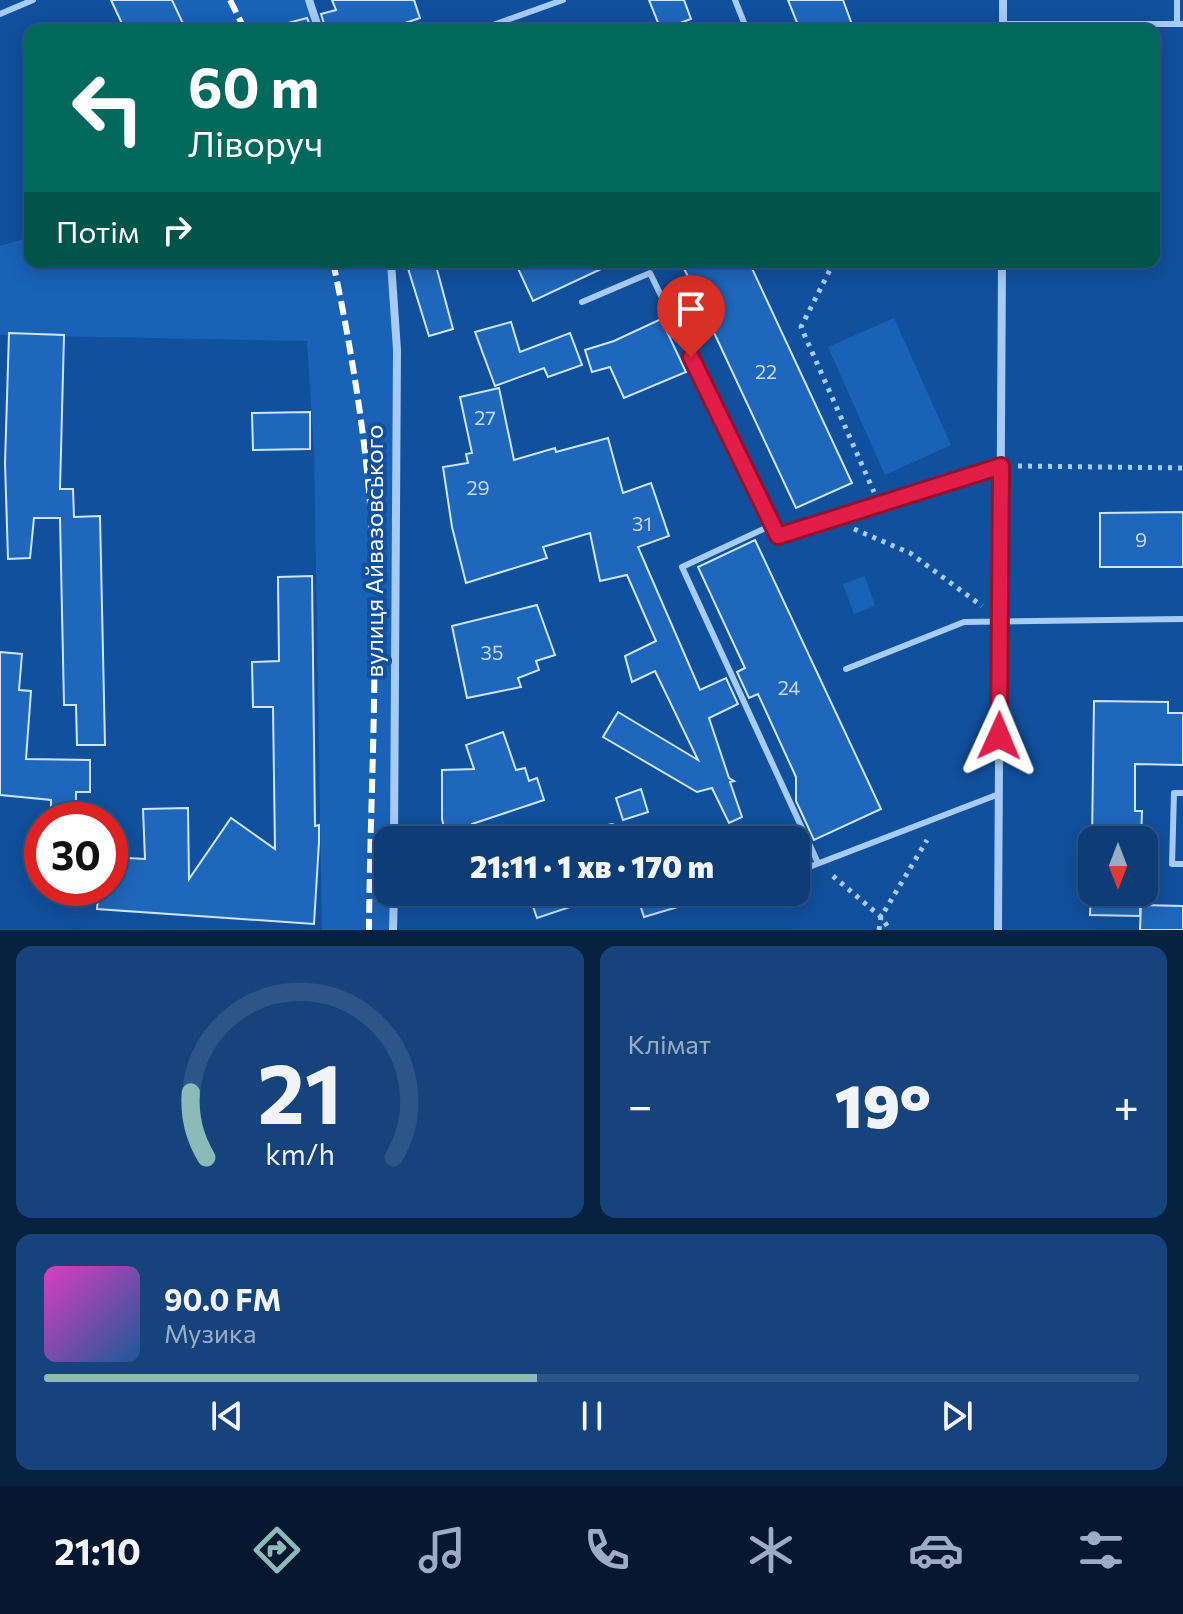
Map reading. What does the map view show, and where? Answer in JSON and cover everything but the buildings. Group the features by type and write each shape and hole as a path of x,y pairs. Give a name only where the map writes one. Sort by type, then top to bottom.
{"street":[{"path":"309,0 317,24"},
{"path":"1003,0 1003,24"},
{"name":"вулиця Айвазовського","path":"391,268 397,350 394,826"},
{"path":"998,930 1002,268"},
{"path":"393,930 394,906"}],"lane":[{"path":"0,14 33,0"},
{"path":"496,24 563,0"},
{"path":"735,0 745,24"},
{"path":"1160,24 1180,24 1177,0"},
{"path":"582,302 650,273 778,536 1001,466"},
{"path":"772,525 682,567 818,863"},
{"path":"846,669 964,622 1183,619"},
{"path":"1183,793 1174,793 1172,864 1183,864"},
{"path":"810,866 999,794"}],"path":[{"path":"831,268 801,327 879,504"},
{"path":"1001,466 1183,468"},
{"path":"831,519 910,553 1001,620"},
{"path":"879,930 881,917 942,816"},
{"path":"818,863 881,917 890,930"}],"shaded area":[{"path":"172,0 309,0 317,24 183,24"},
{"path":"24,239 24,268 392,268 395,307 394,826 374,826 374,906 394,906 394,930 322,930 314,451 307,341 0,335 0,246"},
{"path":"894,318 951,445 885,475 828,347"},
{"path":"865,576 875,606 854,614 843,584"}],"railway":[{"path":"230,0 242,24"},
{"path":"334,268 359,404 372,546 375,655 369,930"}],"route":[{"path":"691,357 778,536 1001,466 999,736"}]}
